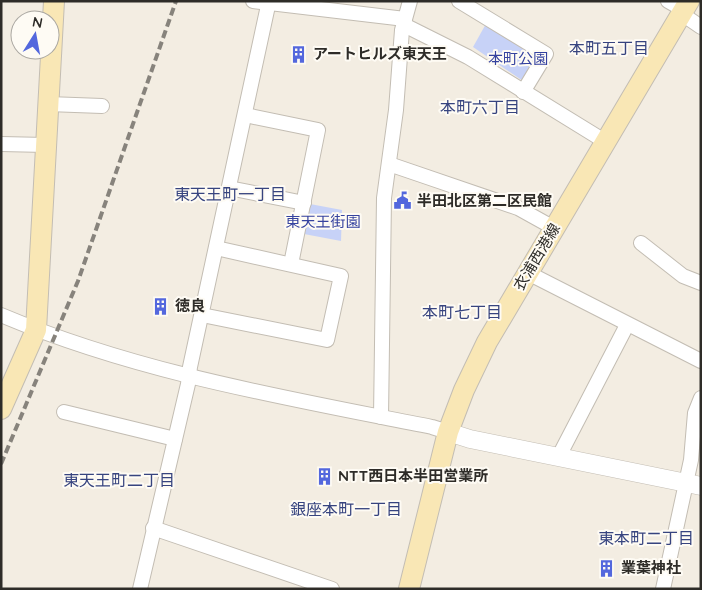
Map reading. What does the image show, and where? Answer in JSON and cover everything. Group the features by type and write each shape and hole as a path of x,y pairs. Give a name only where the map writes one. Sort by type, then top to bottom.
{"main road":[{"path":"1,408 36,330 54,1"},
{"name":"衣浦西港線","path":"410,589 448,432 464,390 487,342 606,142 681,7"}],"street":[{"path":"253,1 405,22 468,57 606,142"},
{"path":"381,417 384,198 405,22 410,1"},
{"path":"459,1 546,54 522,92"},
{"path":"483,15 487,1"},
{"path":"140,589 189,376 268,2"},
{"path":"681,7 701,27"},
{"path":"48,104 102,106"},
{"path":"245,115 318,130 291,264"},
{"path":"1,144 46,145"},
{"path":"388,164 518,208 554,228"},
{"path":"229,188 304,203"},
{"path":"641,243 683,276 701,283"},
{"path":"202,315 327,340 341,276 216,248"},
{"path":"528,273 701,361"},
{"path":"1,315 82,346 189,376 266,394 432,426 470,439 694,485"},
{"path":"558,458 627,325"},
{"path":"663,589 694,485 695,413 701,398"},
{"path":"64,412 175,439"},
{"path":"154,528 298,584 332,589"}],"green space":[{"name":"本町公園","path":"487,22 540,54 523,81 473,47"},
{"name":"東天王街園","path":"310,204 342,210 341,241 304,234"}],"railway":[{"path":"1,464 78,281 176,1"}],"place":[{"name":"アートヒルズ東天王","path":"299,54"},
{"name":"半田北区第二区民館","path":"403,201"},
{"name":"徳良","path":"161,306"},
{"name":"NTT西日本半田営業所","path":"324,476"},
{"name":"業葉神社","path":"607,568"}],"district":[{"name":"本町五丁目","path":"609,48"},
{"name":"本町六丁目","path":"480,107"},
{"name":"東天王町一丁目","path":"230,194"},
{"name":"本町七丁目","path":"462,312"},
{"name":"東天王町二丁目","path":"119,480"},
{"name":"銀座本町一丁目","path":"346,509"},
{"name":"東本町二丁目","path":"646,538"}]}
